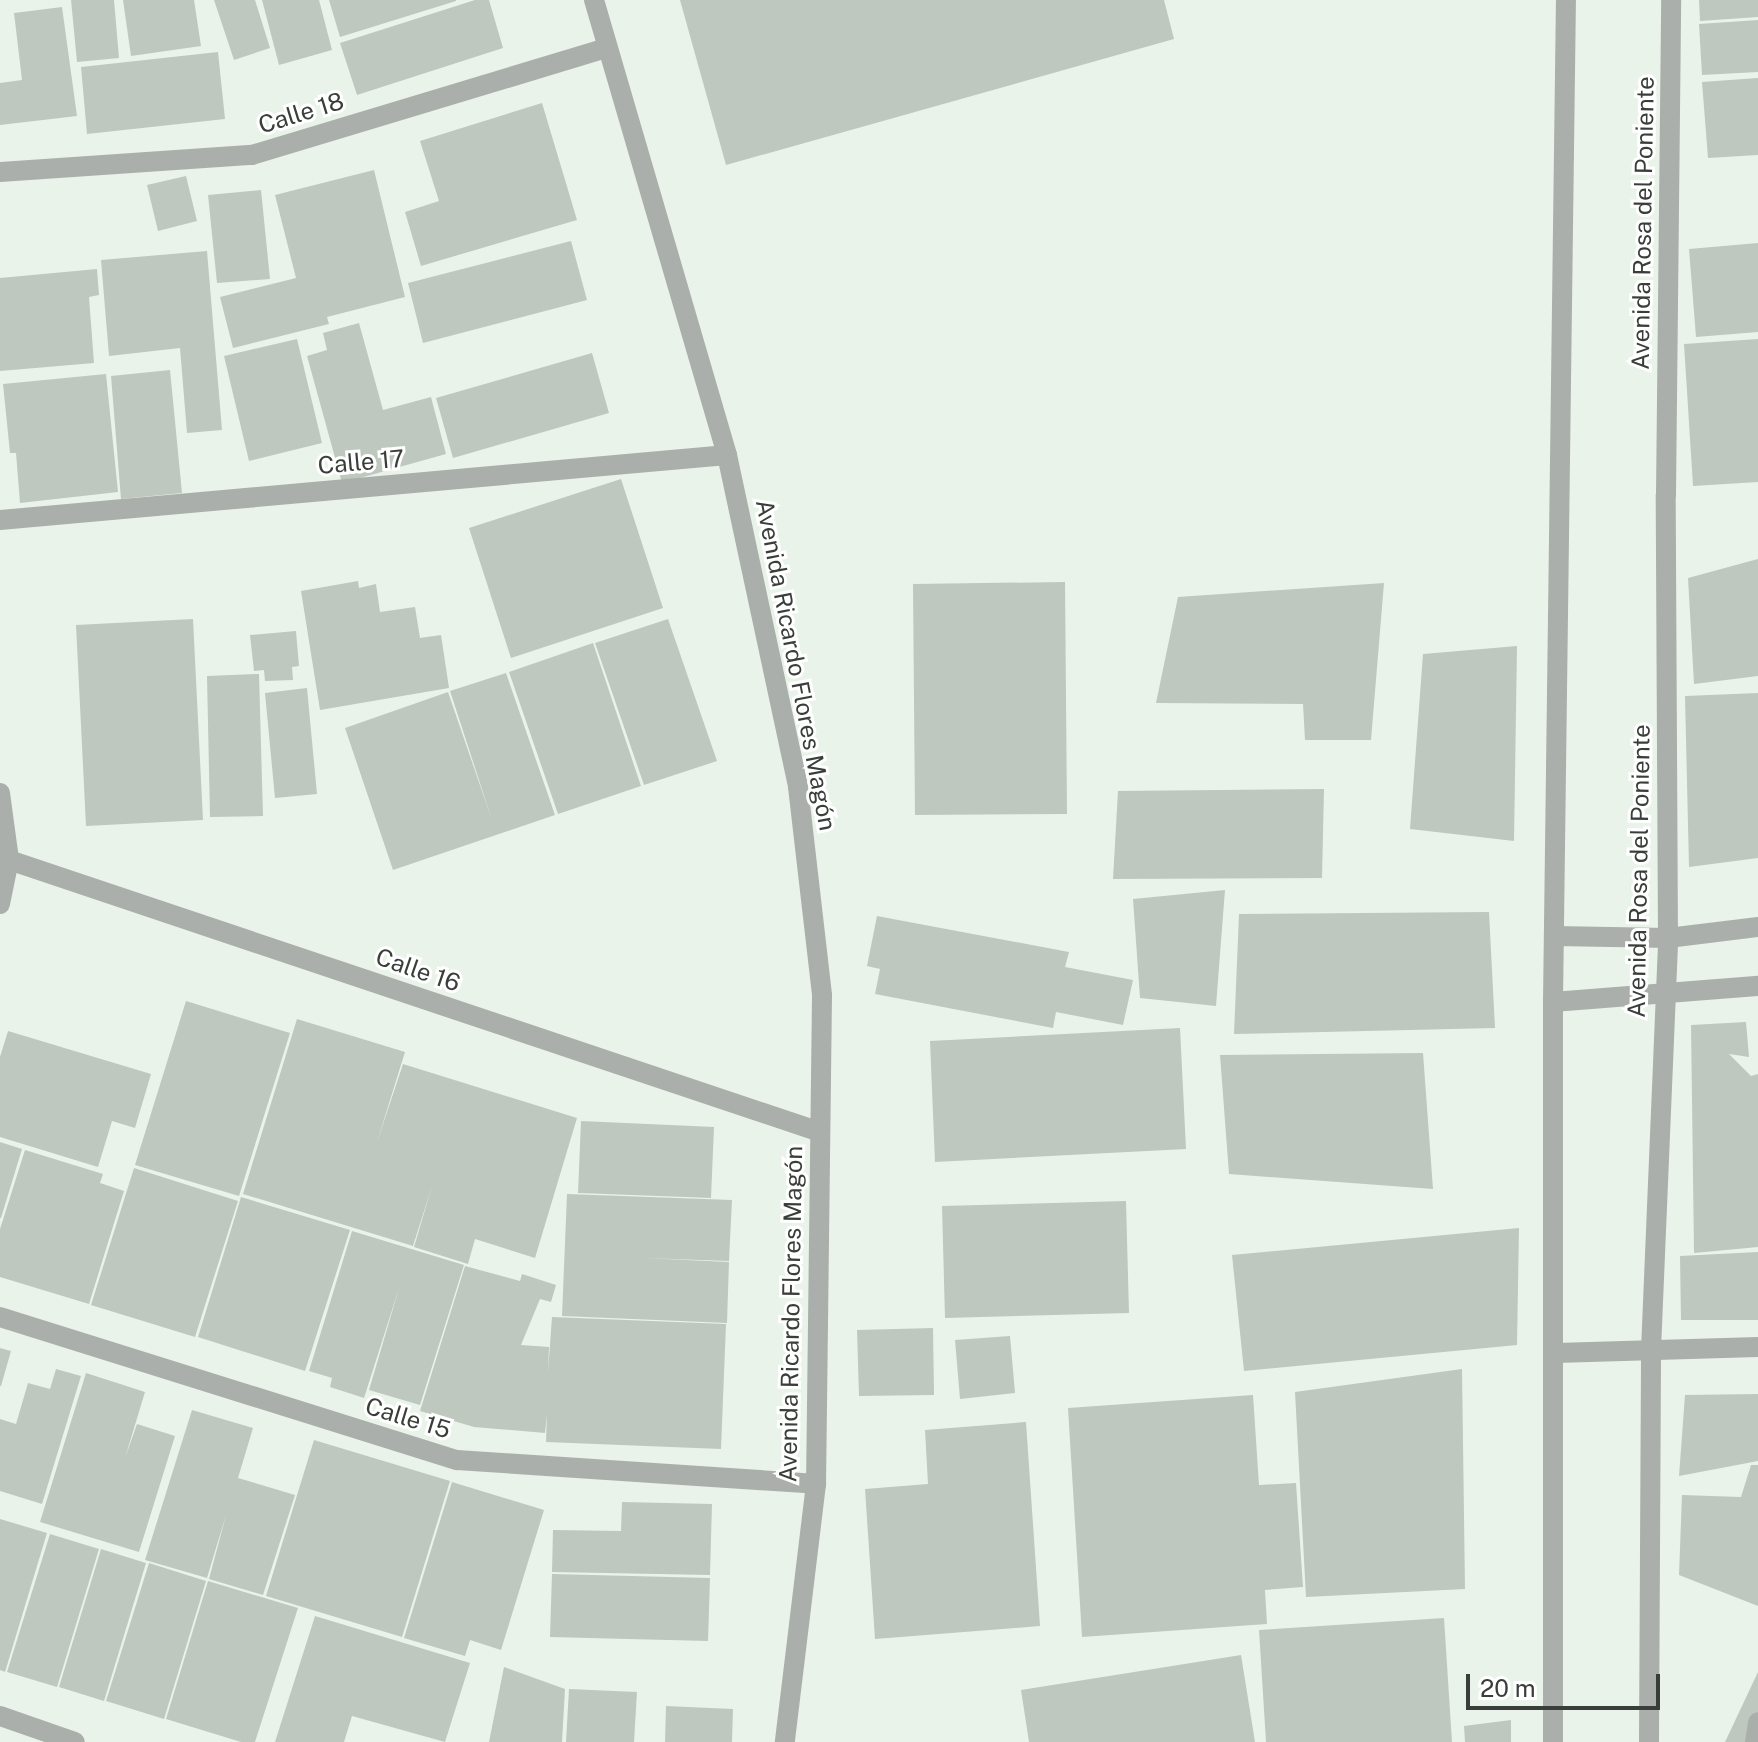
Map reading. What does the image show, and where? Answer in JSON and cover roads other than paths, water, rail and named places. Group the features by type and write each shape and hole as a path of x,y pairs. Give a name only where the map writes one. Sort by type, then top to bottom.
{"street":[{"name":"Avenida Ricardo Flores Magón","path":"594,0 727,455 798,787 822,996 816,1484 785,1742"},
{"path":"1553,1742 1556,1353 1553,1002 1566,0"},
{"name":"Avenida Rosa del Poniente","path":"1649,1742 1651,1350 1668,938 1666,480 1671,0"},
{"name":"Calle 18","path":"0,172 252,155 607,48"},
{"name":"Calle 17","path":"0,520 727,455"},
{"path":"0,793 5,859 0,904"},
{"name":"Calle 16","path":"5,859 820,1132"},
{"path":"1554,936 1668,938 1758,927"},
{"path":"1553,1002 1758,986"},
{"name":"Calle 15","path":"0,1317 457,1460 816,1484"},
{"path":"1556,1353 1758,1347"},
{"path":"0,1716 75,1742"},
{"path":"1755,1742 1758,1722"}]}
